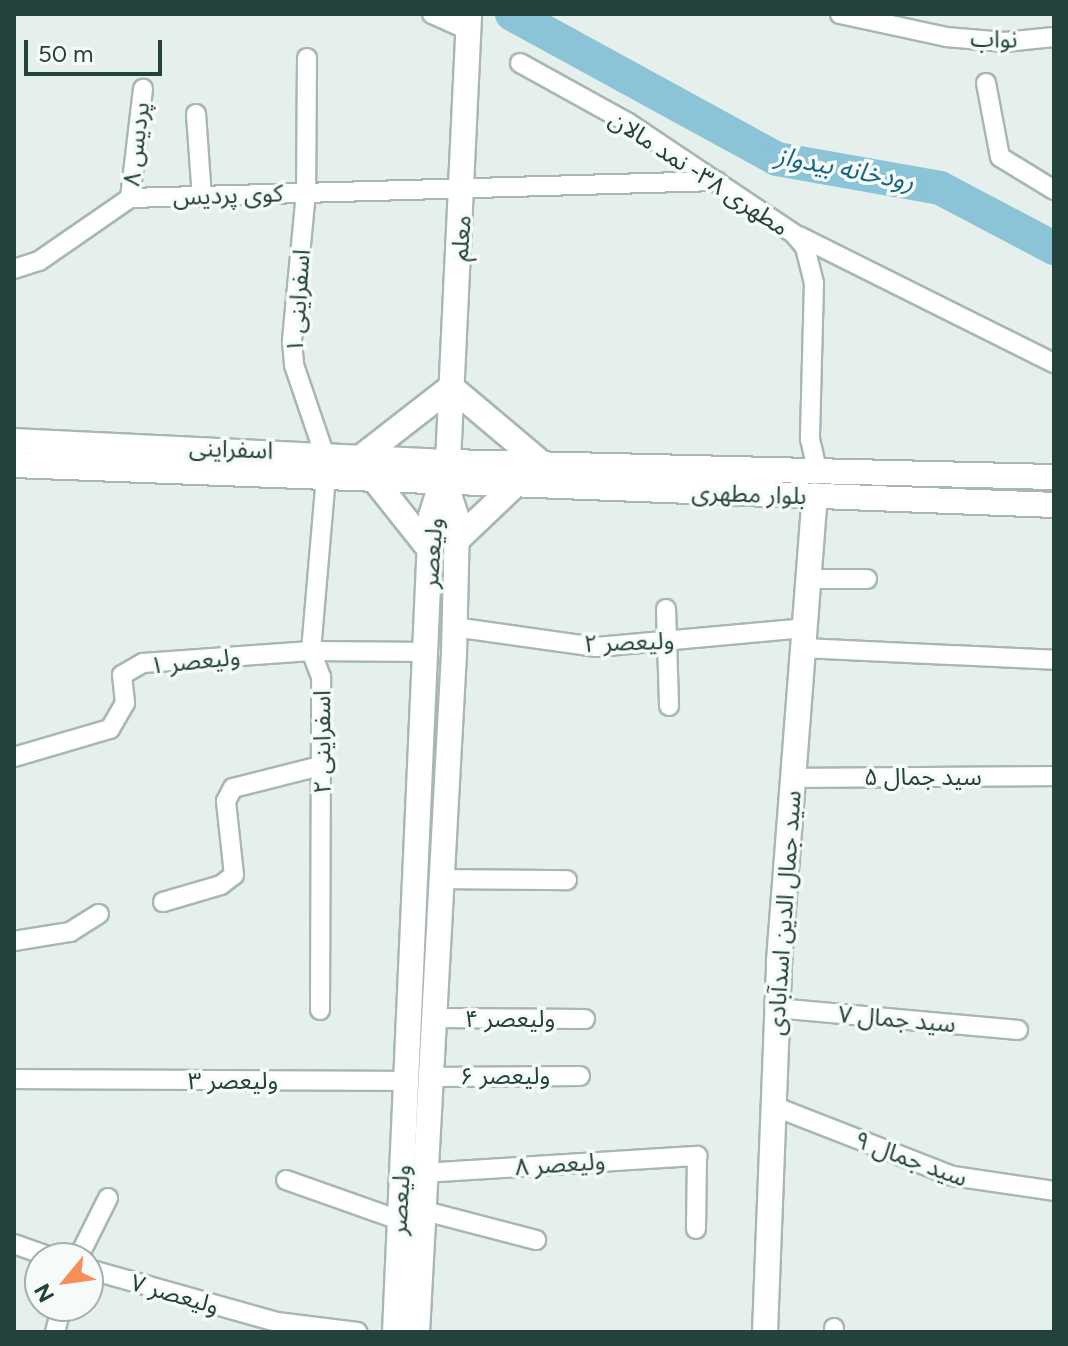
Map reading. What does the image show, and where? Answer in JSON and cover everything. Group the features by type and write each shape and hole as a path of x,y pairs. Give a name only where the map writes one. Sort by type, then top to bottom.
{"main road":[{"name":"معلم","path":"446,473 464,186 469,22"},
{"path":"365,454 451,387 540,462"},
{"name":"اسفراینی","path":"14,441 212,461"},
{"name":"اسفراینی","path":"325,464 365,454 446,473"},
{"name":"اسفراینی","path":"14,465 212,461 325,464 373,478 446,473"},
{"name":"بلوار مطهری","path":"446,473 540,462 1054,477"},
{"name":"بلوار مطهری","path":"446,473 513,487 1054,505"},
{"name":"ولیعصر","path":"395,1332 413,1218 424,1173 419,1079 434,1018 443,879 457,519 446,473"},
{"name":"ولیعصر","path":"417,1332 413,1218 419,1079 431,516 446,473"},
{"path":"373,478 430,550"},
{"path":"456,541 513,487"},
{"name":"سید جمال الدین اسدآبادی","path":"765,1332 777,1008 815,495"},
{"path":"428,652 454,654"}],"street":[{"path":"432,14 469,22"},
{"name":"نواب","path":"840,14 946,37 1005,42 1054,37"},
{"name":"اسفراینی ۱","path":"307,58 306,192 294,365 325,464"},
{"name":"مطهری ۳۸- نمد مالان","path":"520,63 717,181 794,234 808,255 814,283 810,439 817,469"},
{"path":"986,83 1000,157 1054,190"},
{"name":"پردیس ۸","path":"130,198 143,89"},
{"path":"196,114 202,197"},
{"name":"کوی پردیس","path":"130,198 717,181"},
{"path":"14,269 39,261 130,198"},
{"path":"794,234 1054,363"},
{"name":"اسفراینی ۲","path":"320,1010 321,677 311,651 325,464"},
{"path":"808,579 867,579"},
{"path":"666,609 670,641 669,706"},
{"name":"ولیعصر ۲","path":"454,627 597,647 670,641 804,638 1054,660"},
{"name":"ولیعصر ۱","path":"14,757 110,729 125,703 122,675 143,663 311,651 428,652"},
{"path":"163,902 221,885 234,875 226,801 233,788 320,766"},
{"name":"سید جمال ۵","path":"793,778 1054,776"},
{"path":"443,879 567,880"},
{"path":"14,941 70,932 99,914"},
{"name":"سید جمال ۷","path":"777,1008 1018,1030"},
{"name":"ولیعصر ۴","path":"434,1018 585,1019"},
{"name":"ولیعصر ۶","path":"419,1079 580,1076"},
{"name":"ولیعصر ۳","path":"14,1079 419,1079"},
{"name":"سید جمال ۹","path":"773,1106 953,1176 1054,1191"},
{"name":"ولیعصر ۸","path":"424,1173 697,1156 696,1229"},
{"path":"286,1180 413,1218 536,1240"},
{"path":"86,1242 108,1198"},
{"name":"ولیعصر ۷","path":"104,1273 277,1322 357,1332"}],"waterway":[{"name":"رودخانه بیدواز","path":"512,14 777,159 940,188 1054,248"}]}
